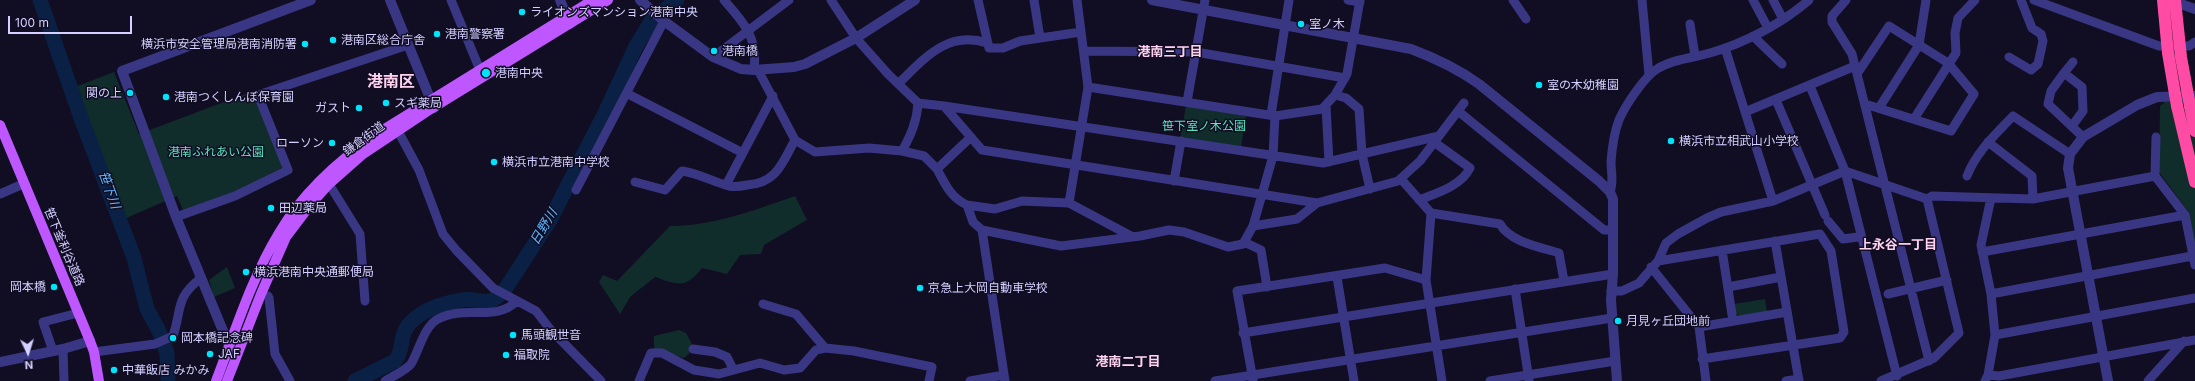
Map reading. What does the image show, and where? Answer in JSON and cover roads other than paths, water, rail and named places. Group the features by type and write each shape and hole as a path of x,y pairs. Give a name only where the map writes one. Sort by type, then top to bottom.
{"highway":[{"path":"2163,0 2168,53 2177,106 2195,182"},
{"path":"2175,0 2181,57 2192,101 2195,131"}],"main road":[{"name":"鎌倉街道","path":"216,381 271,246 283,226 312,188 352,150 569,20 593,0"},
{"name":"鎌倉街道","path":"227,381 261,294 286,236 329,184 362,154 398,131 432,103 480,70 608,0"},
{"name":"笹下釜利谷道路","path":"0,125 23,184 90,341 94,352 99,381"}],"street":[{"path":"235,360 176,218 122,71 311,0"},
{"path":"390,0 432,103"},
{"path":"451,0 480,70"},
{"path":"560,0 569,20"},
{"path":"640,0 663,20 713,57 741,69 756,70 794,67 805,64 856,38 915,0"},
{"path":"724,0 749,30 754,50 756,70 773,96 795,140 815,152 869,148 902,151 924,156 937,169 952,195 957,200 967,204 995,209 1022,201 1069,203 1131,236"},
{"path":"713,57 789,0"},
{"path":"831,0 856,38 898,84 918,102 1323,163 1436,139"},
{"path":"978,0 986,43 989,48 1003,48 1020,41 1081,32"},
{"path":"1034,0 1040,38"},
{"path":"1069,203 1088,87 1077,0"},
{"path":"1152,0 1204,5 1285,26 1411,49 1464,73 1599,181 1610,192 1613,199 1613,274 1611,291 1617,381"},
{"path":"1244,242 1254,226 1273,156 1273,115 1289,0"},
{"path":"1088,87 1273,115 1322,109 1335,95 1345,78 1360,1 1348,0"},
{"path":"1513,0 1526,20"},
{"path":"1642,0 1649,76"},
{"path":"1753,0 1768,28"},
{"path":"1773,0 1783,19"},
{"path":"1610,192 1613,183 1611,163 1613,141 1619,120 1649,76 1665,65 1725,48 1753,36 1783,19 1809,0"},
{"path":"1846,0 1832,16 1832,22 1852,54 1929,361"},
{"path":"1879,108 1919,45 1926,0"},
{"path":"1914,119 1948,63 1956,53 1955,34 1958,18 1975,0"},
{"path":"2009,57 2031,70 2038,64 2043,41 2041,34 2032,28 2021,0"},
{"path":"2034,0 2159,46 2189,46 2195,42"},
{"path":"2169,0 2195,10"},
{"path":"1187,102 1204,5"},
{"path":"576,190 628,94 663,20"},
{"path":"1690,24 1694,56"},
{"path":"1745,112 1810,86 1856,70 1889,26 1948,63 1974,94 1951,131 1865,104"},
{"path":"1753,36 1782,64"},
{"path":"898,84 928,55 948,43 964,39 986,43"},
{"path":"176,218 235,196 288,170 258,95 408,45"},
{"path":"1725,48 1773,201"},
{"path":"1084,51 1196,52 1345,78"},
{"path":"2073,62 2051,91 2048,104 2083,138"},
{"path":"2064,73 2082,87 2083,111 2072,126"},
{"path":"1810,86 1845,171 1860,236 1897,376"},
{"path":"628,94 743,153"},
{"path":"1335,95 1346,98 1359,109 1362,154 1370,189"},
{"path":"726,185 773,96"},
{"path":"2108,381 2072,192 2068,168 2070,154 2083,138 2137,105 2157,97 2192,101"},
{"path":"1776,100 1827,218 1843,239 1860,236"},
{"path":"902,151 910,138 917,117 918,102"},
{"path":"944,106 982,150 1075,166 1317,203 1370,189 1401,178 1420,161 1464,103"},
{"path":"1326,106 1329,162"},
{"path":"1458,111 1604,230 1612,230"},
{"path":"1967,176 1971,166 1988,142 2013,116 2070,154"},
{"path":"398,131 419,170 443,234 456,250 498,290 536,311 550,330 601,381"},
{"path":"937,169 971,137"},
{"path":"1992,294 2088,277 2193,261 2185,215 2155,176 2156,137"},
{"path":"1419,200 1445,190 1467,173 1470,168 1436,139"},
{"path":"635,182 665,190 682,171 690,172 726,185 760,184 770,179 779,169 795,140"},
{"path":"1174,180 1181,141"},
{"path":"1988,142 2032,176 2033,199"},
{"path":"1611,291 1622,291 1638,283 1655,264 1666,243 1678,234 1707,218 1721,212 1773,201 1845,171 1927,199 1932,196 1965,195 1991,198 2033,199 2155,176"},
{"path":"1401,178 1431,213 1500,224 1504,230 1512,236 1559,253 1564,281"},
{"path":"0,194 23,184"},
{"path":"329,184 360,234 365,300"},
{"path":"1991,198 1981,245 1992,294 1995,335 1986,378 2195,340"},
{"path":"1881,381 1897,376 1929,361 1959,333 1927,199"},
{"path":"1254,226 1297,219 1317,203"},
{"path":"967,204 973,222 982,230 1061,246 1169,230 1228,246 1244,242 1261,250 1268,287"},
{"path":"1431,213 1426,280 1442,381"},
{"path":"1982,252 2185,215"},
{"path":"970,381 1004,378 982,230"},
{"path":"1655,264 1722,250 1820,234 1831,251 1844,332 1840,338 1702,359"},
{"path":"1775,241 1799,380 1786,381"},
{"path":"1722,250 1733,321"},
{"path":"1655,264 1699,327 1706,381"},
{"path":"1252,378 1243,333 1237,291 1385,268 1426,280"},
{"path":"1243,333 1613,274"},
{"path":"1337,276 1354,381"},
{"path":"1728,287 1781,277"},
{"path":"94,352 155,344 170,337 174,331 180,304 193,284 201,278"},
{"path":"1888,294 1947,280"},
{"path":"1515,289 1529,378"},
{"path":"261,294 270,298 275,354 290,381"},
{"path":"1995,335 2195,298"},
{"path":"385,381 410,364 428,330 436,320 464,311 492,313 507,309 514,300"},
{"path":"763,304 796,314 826,348"},
{"path":"1699,327 1787,312"},
{"path":"64,381 58,350 43,322 78,313"},
{"path":"1215,381 1252,378 1350,360 1612,318"},
{"path":"0,362 58,350 90,341"},
{"path":"2148,381 2184,341"},
{"path":"639,381 651,353 662,353 694,370 719,374 733,369 760,363 784,370 800,368 816,350 826,348 854,351 932,367 929,381"},
{"path":"692,349 715,352 727,357 733,369"},
{"path":"1490,381 1529,378 1615,361"}],"waterway":[{"name":"笹下川","path":"40,0 81,118 134,258 147,309 159,331 167,353 168,381"},
{"name":"日野川","path":"355,381 395,361 400,352 404,332 416,317 428,310 448,303 462,300 483,302 492,300 504,291 550,220 605,113 636,46 652,20 677,0"}],"place":[{"name":"ライオンズマンション港南中央","path":"522,12"},
{"name":"室ノ木","path":"1301,24"},
{"name":"港南警察署","path":"437,34"},
{"name":"港南区総合庁舎","path":"333,40"},
{"name":"横浜市安全管理局港南消防署","path":"305,44"},
{"name":"港南橋","path":"714,51"},
{"name":"港南中央","path":"486,73"},
{"name":"室の木幼稚園","path":"1539,85"},
{"name":"関の上","path":"130,93"},
{"name":"港南つくしんぼ保育園","path":"166,97"},
{"name":"スギ薬局","path":"386,103"},
{"name":"ガスト","path":"359,108"},
{"name":"横浜市立相武山小学校","path":"1671,141"},
{"name":"ローソン","path":"332,143"},
{"name":"横浜市立港南中学校","path":"494,162"},
{"name":"田辺薬局","path":"271,208"},
{"name":"横浜港南中央通郵便局","path":"246,272"},
{"name":"岡本橋","path":"54,287"},
{"name":"京急上大岡自動車学校","path":"920,288"},
{"name":"月見ヶ丘団地前","path":"1618,321"},
{"name":"馬頭観世音","path":"513,335"},
{"name":"岡本橋記念碑","path":"173,338"},
{"name":"JAF","path":"210,354"},
{"name":"福取院","path":"506,355"},
{"name":"中華飯店 みかみ","path":"114,370"}],"district":[{"name":"港南三丁目","path":"1170,52"},
{"name":"港南区","path":"391,82"},
{"name":"上永谷一丁目","path":"1898,245"},
{"name":"港南二丁目","path":"1128,362"}],"park label":[{"name":"笹下室ノ木公園","path":"1204,126"},
{"name":"港南ふれあい公園","path":"216,152"}]}
